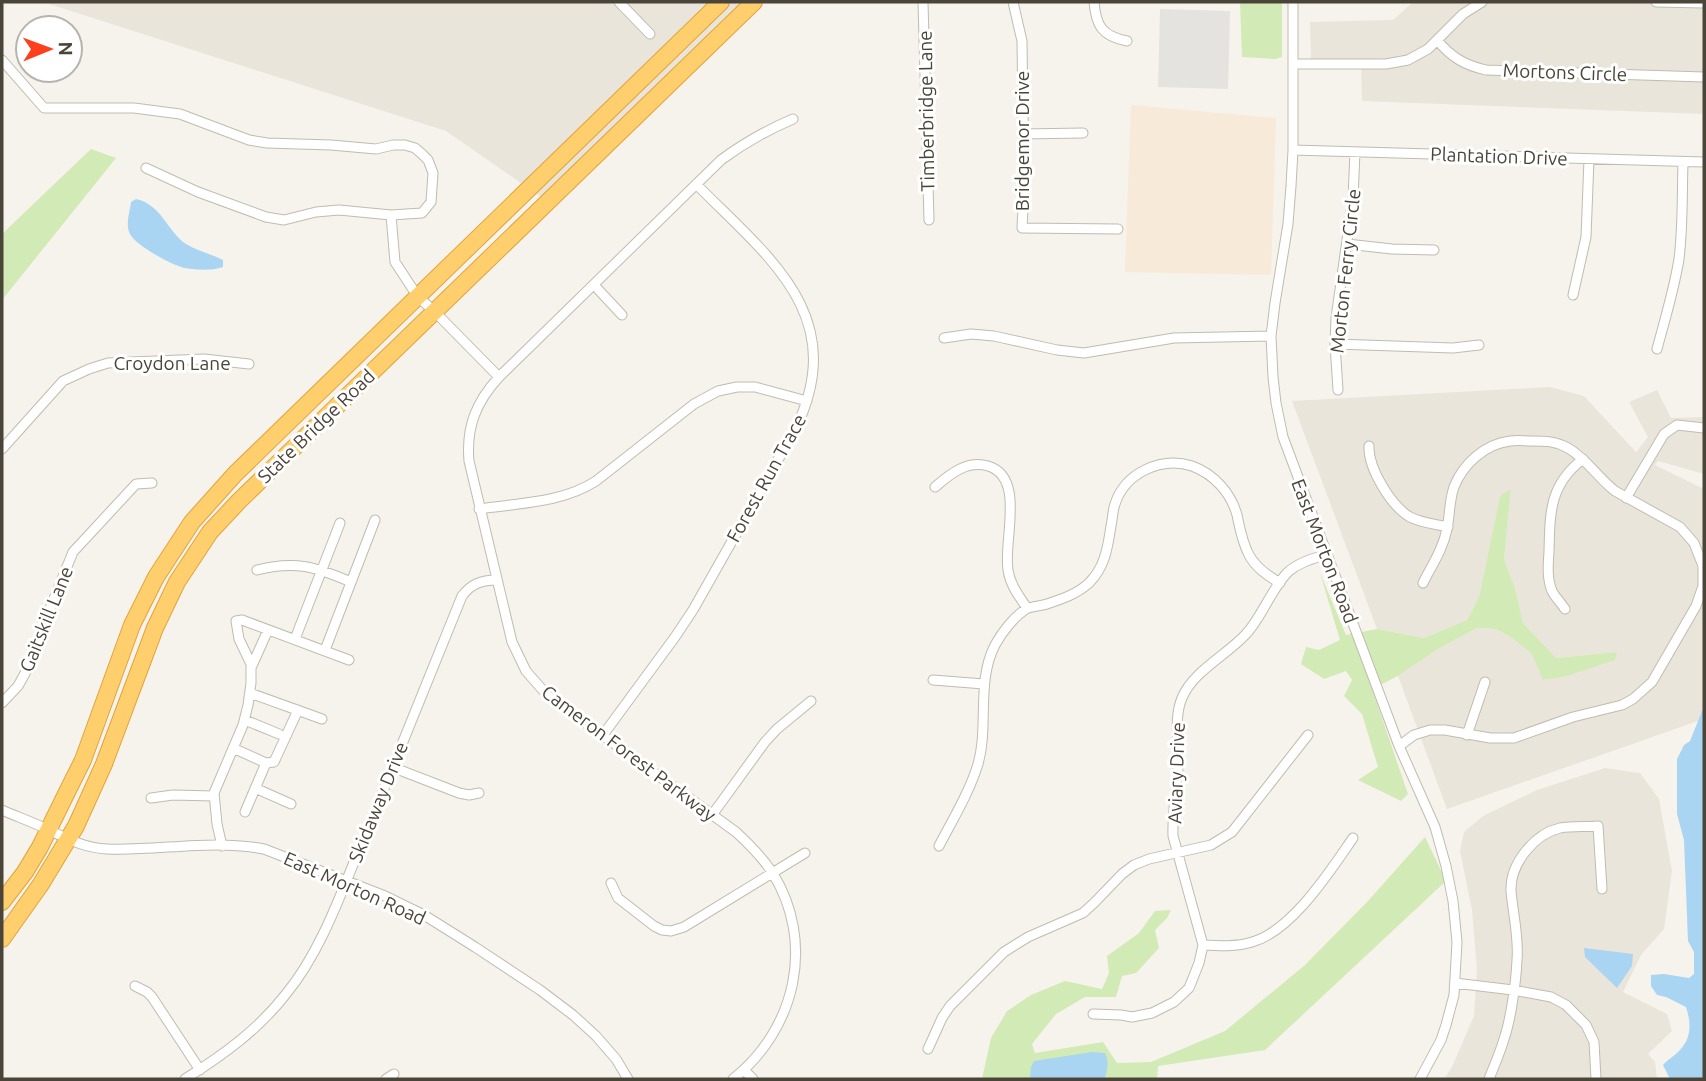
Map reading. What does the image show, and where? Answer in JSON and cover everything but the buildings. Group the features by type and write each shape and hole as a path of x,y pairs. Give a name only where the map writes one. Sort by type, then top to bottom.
{"highway":[{"name":"State Bridge Road","path":"2,902 25,872 50,830 83,760 132,625 156,577 192,522 235,474 415,293 467,249 721,2"},
{"name":"State Bridge Road","path":"2,939 69,840 108,754 163,609 177,582 211,532 239,501 754,2"}],"street":[{"path":"619,2 650,34"},
{"name":"Timberbridge Lane","path":"923,2 929,219"},
{"name":"Bridgemor Drive","path":"1013,2 1022,41 1022,228 1118,229"},
{"path":"1094,2 1100,26 1115,39 1127,41"},
{"name":"East Morton Road","path":"1293,2 1293,150 1288,224 1271,336 1273,386 1283,438 1399,746 1435,827 1446,866 1456,935 1455,983 1446,1025 1420,1079"},
{"path":"1294,64 1397,62 1419,54 1463,14 1482,2"},
{"path":"1656,2 1704,3"},
{"name":"Mortons Circle","path":"1437,40 1458,61 1486,70 1704,77"},
{"path":"2,60 44,108 134,108 180,114 249,140 267,143 376,149 404,145 415,148 428,160 433,173 431,202 422,213 391,215 339,209 284,220 266,217 198,192 146,168"},
{"name":"Cameron Forest Parkway","path":"733,1079 763,1050 788,1003 796,950 793,924 785,898 761,856 748,842 547,695 526,671 512,642 496,580 468,461 469,433 479,402 488,389 696,184 721,160 742,145 764,131 793,119"},
{"path":"1023,134 1083,133"},
{"name":"Plantation Drive","path":"1293,150 1704,162"},
{"name":"Morton Ferry Circle","path":"1338,390 1336,317 1353,198 1355,152"},
{"path":"1573,295 1586,237 1589,159"},
{"path":"1657,349 1679,259 1683,162"},
{"name":"Forest Run Trace","path":"603,735 693,610 796,428 807,401 813,369 811,335 786,270 696,184"},
{"path":"391,215 395,262 415,293 499,377"},
{"path":"1347,244 1434,250"},
{"path":"594,285 622,315"},
{"path":"944,338 971,334 994,336 1084,353 1174,338 1271,336"},
{"path":"1335,344 1453,348 1479,345"},
{"name":"Croydon Lane","path":"2,449 64,381 89,369 108,363 204,359 250,364"},
{"path":"480,509 562,496 583,489 597,481 694,404 718,391 755,387 807,401"},
{"path":"1626,498 1664,434 1677,425 1704,428"},
{"path":"1399,746 1414,735 1430,730 1490,738 1514,738 1573,717 1622,705 1633,699 1652,682 1696,606 1703,586 1703,566 1694,543 1680,527 1605,484 1583,459 1566,447 1556,442 1511,441 1490,448 1471,461 1457,480 1440,552 1423,583"},
{"path":"1369,446 1371,465 1398,508 1417,520 1448,527"},
{"path":"1564,609 1552,591 1548,575 1550,513 1553,496 1561,481 1571,467 1583,459"},
{"path":"939,846 978,765 984,684 995,645 1027,608 1075,593 1096,575 1104,562 1115,504 1131,479 1143,470 1167,463 1195,467 1210,476 1221,485 1234,505 1241,539 1249,555 1262,571 1280,583"},
{"path":"935,487 948,476 971,465 991,467 1007,481 1010,492 1006,553 1008,572 1012,587 1027,608"},
{"name":"Gaitskill Lane","path":"2,703 18,686 29,666 73,552 136,484 152,483"},
{"path":"325,650 375,520"},
{"path":"295,639 341,523"},
{"name":"Aviary Drive","path":"1203,946 1173,836 1178,716 1182,699 1195,678 1231,650 1248,632 1289,572 1312,558 1326,555"},
{"path":"257,570 290,565 323,569 351,582"},
{"name":"Skidaway Drive","path":"185,1079 249,1034 288,993 316,948 345,882 462,596 476,583 496,580"},
{"path":"222,846 214,793 244,720 250,693 251,664 239,639 237,620 349,660"},
{"path":"251,670 268,629"},
{"path":"933,680 984,684"},
{"path":"1467,735 1485,682"},
{"path":"250,693 322,719"},
{"path":"712,814 765,741 811,701"},
{"path":"233,748 271,763 276,759 298,710"},
{"path":"244,720 279,734"},
{"path":"929,1049 950,1006 1004,952 1028,937 1083,913 1134,865 1211,845 1232,832 1308,735"},
{"path":"245,812 266,763"},
{"path":"393,767 458,793 479,793"},
{"path":"256,788 290,804"},
{"path":"151,798 173,795 214,796"},
{"name":"East Morton Road","path":"2,810 78,844 106,849 222,846 264,849 386,897 424,915 509,968 573,1015 616,1059 628,1079"},
{"path":"1489,1079 1505,1037 1518,957 1512,876 1531,845 1550,832 1562,828 1598,826 1602,889"},
{"path":"1093,1014 1132,1017 1152,1013 1174,1002 1189,988 1203,946 1230,946 1253,942 1270,935 1304,905 1353,838"},
{"path":"611,883 618,898 654,926 671,931 684,927 805,853"},
{"path":"1455,983 1551,997 1566,1005 1586,1024 1594,1042 1596,1079"},
{"path":"135,986 152,997 200,1070"},
{"path":"744,1070 753,1079"}],"shaded area":[{"path":"43,2 744,2 544,199 446,131"},
{"path":"1413,2 1704,2 1704,114 1362,101 1361,59 1311,59 1310,22 1393,20"},
{"path":"1160,9 1230,11 1228,89 1158,87"},
{"path":"1131,105 1276,118 1271,275 1125,272"},
{"path":"1550,387 1584,396 1636,452 1648,437 1629,402 1657,390 1671,418 1704,417 1704,474 1658,461 1655,465 1704,489 1704,706 1698,721 1447,809 1398,676 1438,649 1477,628 1496,629 1512,638 1532,654 1544,680 1617,652 1556,658 1523,623 1515,588 1504,559 1511,490 1500,496 1479,597 1467,620 1424,638 1377,629 1292,401"},
{"path":"1605,768 1640,773 1659,799 1672,871 1664,929 1641,955 1623,992 1667,1014 1672,1031 1648,1054 1655,1062 1657,1079 1444,1079 1474,1016 1477,969 1472,910 1460,851 1464,832 1483,816 1537,790"}],"green space":[{"path":"1240,2 1282,2 1282,57 1242,57"},
{"path":"91,149 116,158 2,300 2,234"},
{"path":"1511,489 1504,559 1515,588 1523,623 1556,658 1617,652 1615,660 1567,676 1543,680 1532,654 1512,638 1496,629 1477,628 1372,689 1408,794 1401,801 1358,780 1378,767 1362,714 1344,696 1352,680 1346,671 1324,679 1301,664 1306,647 1319,650 1340,640 1320,573 1346,635 1377,629 1424,638 1467,620 1479,597 1500,496"},
{"path":"1425,837 1446,881 1265,1050 1158,1066 1157,1079 982,1079 991,1038 1007,1011 1031,995 1065,981 1102,989 1109,973 1107,956 1139,933 1155,911 1171,910 1155,930 1159,948 1136,973 1122,976 1116,997 1085,997 1056,1014 1032,1044 1035,1053 1103,1042 1117,1063 1151,1062 1225,1031 1305,965 1368,901"}],"water":[{"path":"136,199 158,212 186,244 223,260 223,267 204,270 185,268 139,244 133,239 128,226 131,202"},
{"path":"1704,706 1704,1079 1670,1079 1663,1065 1684,1045 1688,1035 1689,1018 1686,1007 1657,995 1651,986 1651,975 1689,978 1694,974 1694,952 1688,941 1684,840 1677,814 1677,759 1684,745 1690,741"},
{"path":"1584,948 1633,954 1632,966 1617,988 1585,957"},
{"path":"1092,1052 1105,1053 1108,1066 1104,1079 1030,1079 1034,1061"}]}
